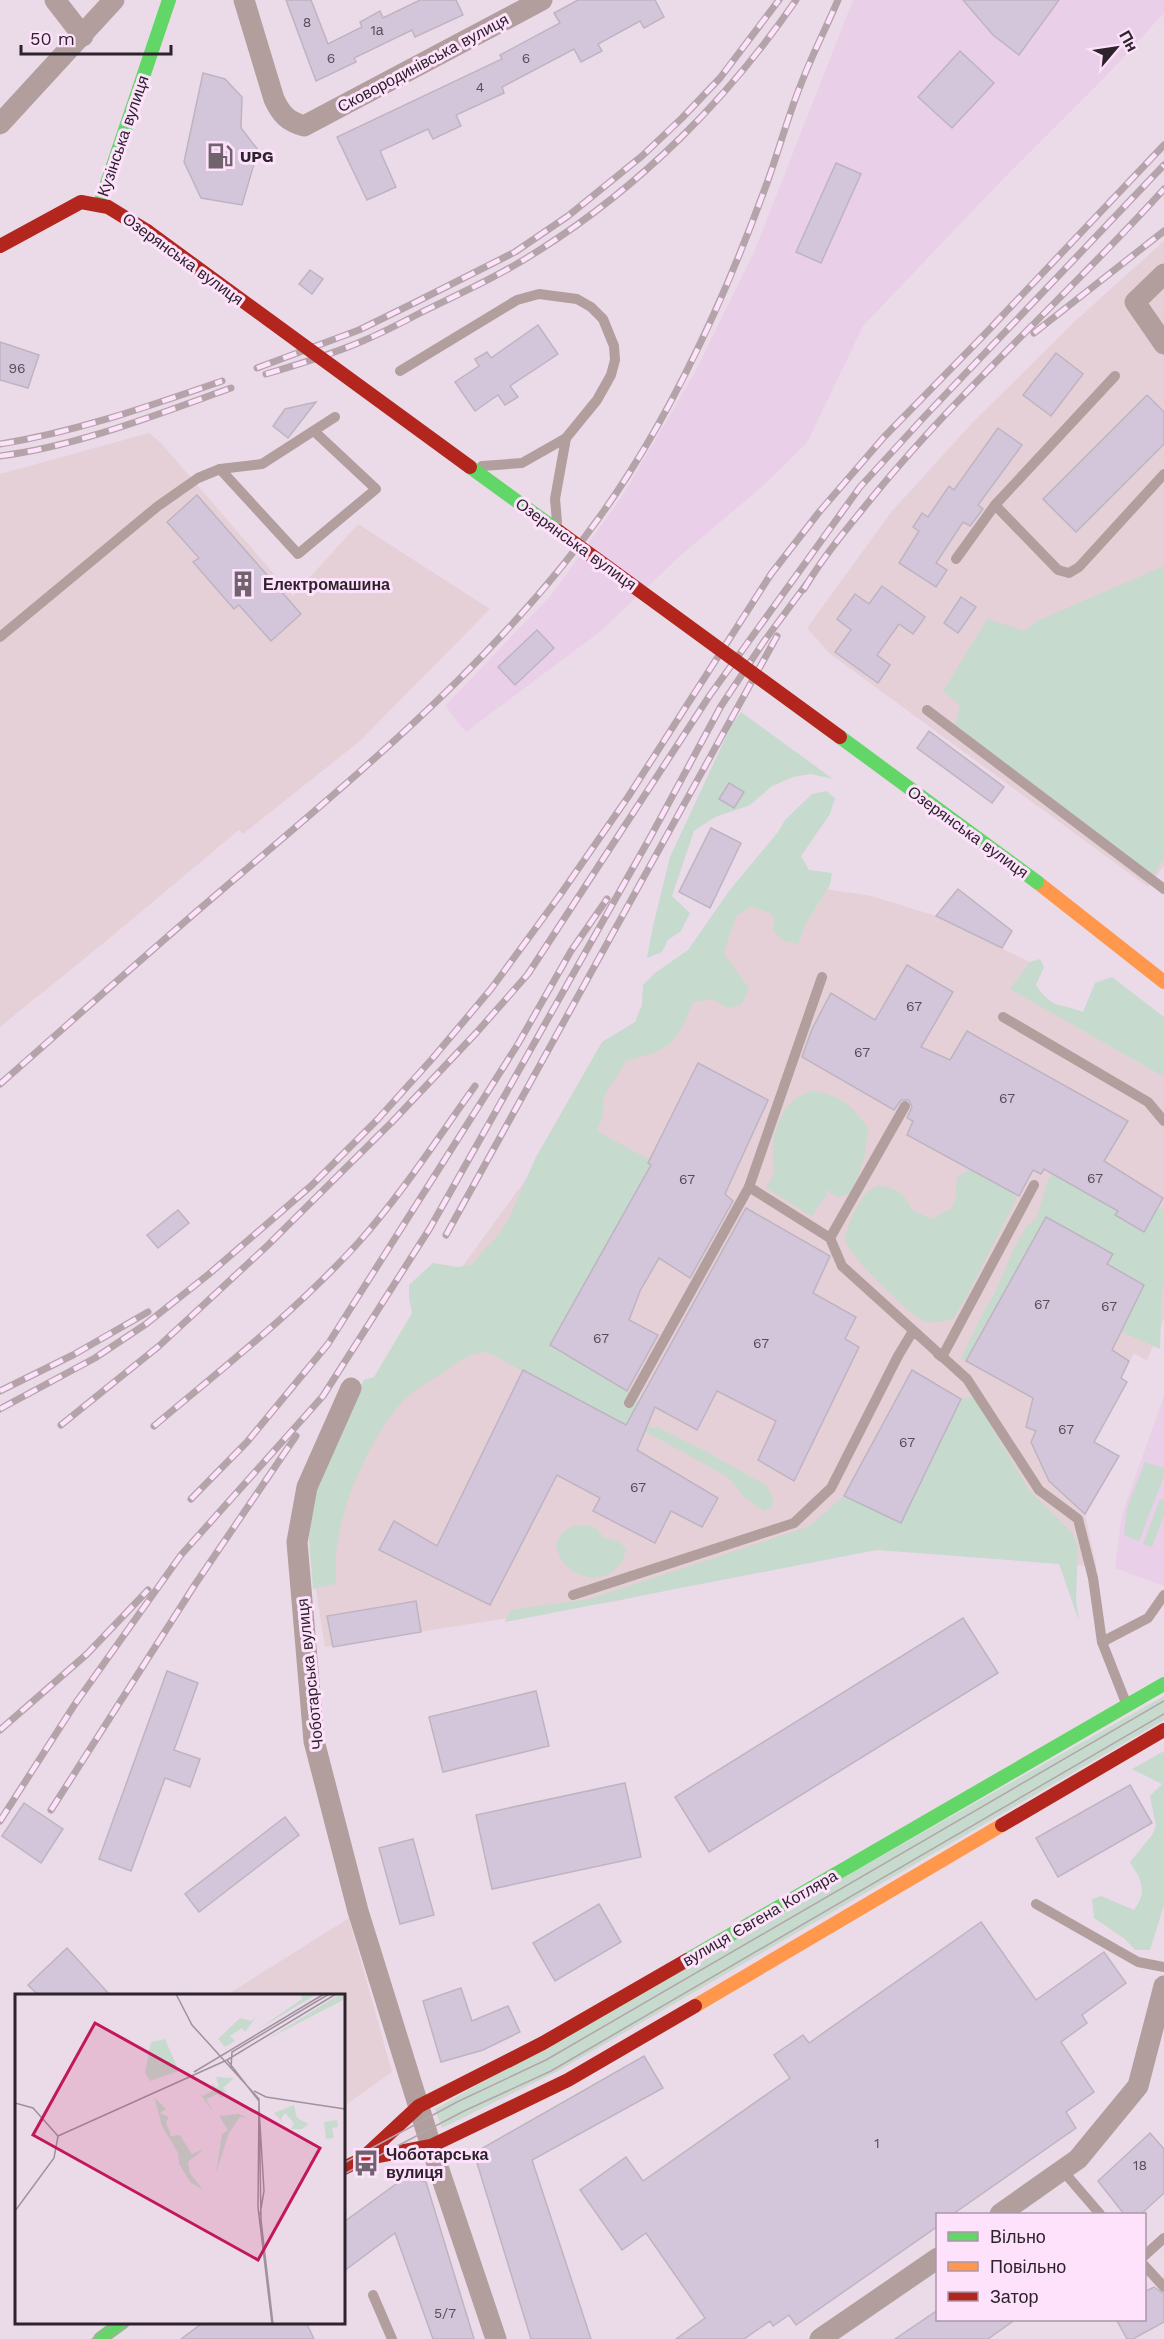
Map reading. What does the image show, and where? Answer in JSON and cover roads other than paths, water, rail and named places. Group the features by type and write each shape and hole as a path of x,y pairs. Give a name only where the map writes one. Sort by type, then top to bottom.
{"main road":[{"name":"Кузінська вулиця","path":"100,204 169,0"},
{"path":"0,246 71,206 90,202 100,204"},
{"name":"Озерянська вулиця","path":"100,204 124,215 147,231 558,531 1037,882 1164,982"},
{"name":"Озерянська вулиця","path":"1137,959 1164,973"},
{"name":"вулиця Євгена Котляра","path":"363,2159 419,2106 553,2037 1164,1684"},
{"name":"вулиця Євгена Котляра","path":"345,2168 363,2159 431,2146 568,2079 1164,1730"},
{"path":"100,2339 120,2324"}],"street":[{"path":"55,0 82,36"},
{"path":"0,124 114,0"},
{"name":"Сковородинівська вулиця","path":"244,0 280,112 287,119 304,126 542,0"},
{"path":"1164,274 1135,302 1164,344"},
{"name":"Чоботарська вулиця","path":"351,1388 307,1487 297,1542 314,1742 358,1911 431,2146 496,2339"},
{"path":"1001,2213 1078,2159 1138,2086 1164,1986"},
{"path":"820,2339 936,2259"}],"lane":[{"path":"400,371 517,300 539,294 577,299 591,307 603,319 614,346 615,360 611,375 597,400 566,438 522,463 470,467"},
{"path":"956,559 995,505 1115,376"},
{"path":"0,637 158,506 198,478 220,469 262,464 335,417"},
{"path":"220,469 298,554 376,489 315,432"},
{"path":"558,531 555,499 566,438"},
{"path":"995,505 1058,570 1070,573 1079,567 1164,474"},
{"path":"927,710 1164,889"},
{"path":"629,1403 749,1187 822,977"},
{"path":"1003,1017 1148,1102 1164,1121"},
{"path":"830,1238 905,1106"},
{"path":"942,1358 1034,1185"},
{"path":"749,1187 830,1238 842,1266 966,1379 1039,1490 1078,1520 1093,1578 1102,1642 1128,1706"},
{"path":"573,1595 794,1523 831,1488 913,1331"},
{"path":"1102,1642 1148,1618 1164,1595"},
{"path":"1036,1904 1138,1962 1164,1967"},
{"path":"1062,2171 1099,2213"},
{"path":"1146,2254 1164,2238"},
{"path":"1146,2267 1164,2287"},
{"path":"373,2295 392,2339"}],"tram line":[{"path":"345,2162 457,2102 546,2060 1164,1701"},
{"path":"345,2173 464,2111 551,2071 1164,1714"},
{"path":"92,2339 112,2324"},
{"path":"109,2339 129,2324"}],"railway":[{"path":"257,368 359,330 515,252 568,216 642,156 682,118 720,78 779,0"},
{"path":"266,374 329,354 386,330 510,268 576,226 647,170 680,139 741,72 796,0"},
{"path":"0,1084 400,735 499,638 589,532 649,440 705,333 753,221 805,73 838,0"},
{"path":"0,1409 95,1358 146,1324 209,1274 312,1185 378,1119 491,989 560,895 628,797 771,574 820,511 884,437 1164,145"},
{"path":"61,1425 159,1346 267,1246 392,1122 528,974 710,695 860,487 1164,165"},
{"path":"804,589 820,564 875,494 944,415 1164,189"},
{"path":"1034,333 1164,231"},
{"path":"0,444 56,433 140,409 222,381"},
{"path":"0,456 88,437 231,388"},
{"path":"0,1821 75,1704 181,1555 323,1396 430,1228 652,834 721,706 765,640 808,582"},
{"path":"446,1235 777,636"},
{"path":"191,1499 247,1442 328,1344 518,1044 571,951 607,899"},
{"path":"154,1426 285,1315 358,1243 404,1186 475,1086"},
{"path":"0,1391 73,1355 148,1312"},
{"path":"51,1810 196,1583 296,1436"},
{"path":"0,1730 87,1654 148,1590"}],"place":[{"name":"UPG","path":"220,156"},
{"name":"Електромашина","path":"243,584"},
{"name":"Чоботарська вулиця","path":"366,2163"}]}
